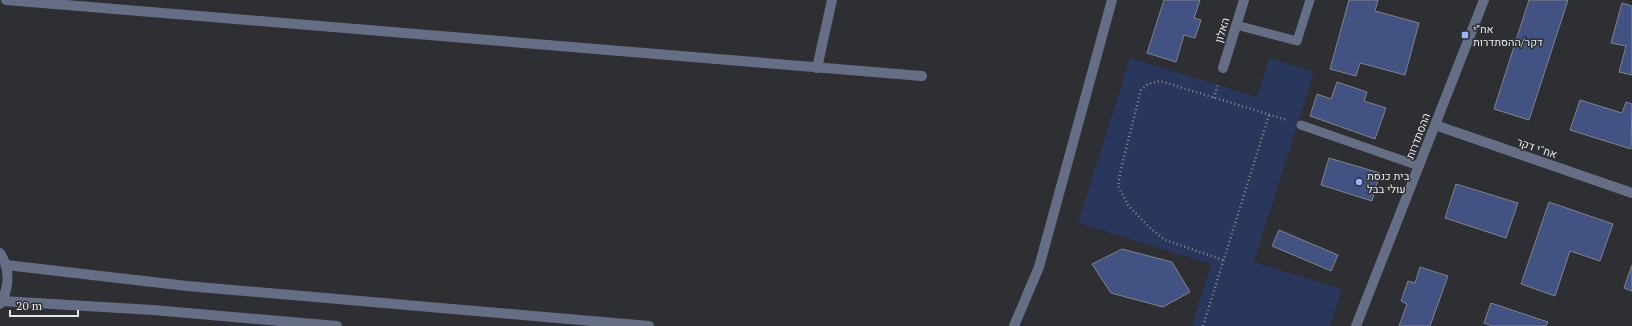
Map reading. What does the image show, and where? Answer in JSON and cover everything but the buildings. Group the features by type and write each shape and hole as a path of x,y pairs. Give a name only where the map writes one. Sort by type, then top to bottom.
{"street":[{"path":"6,0 922,76"},
{"path":"817,68 832,0"},
{"path":"1014,326 1039,267 1112,0"},
{"name":"האלון","path":"1223,68 1244,0"},
{"name":"ההסתדרות","path":"1356,326 1484,0"},
{"name":"אח\"י דקר","path":"1435,125 1632,193"},
{"path":"0,253 6,265 8,282 1,302 153,310 338,326"},
{"path":"6,265 187,286 649,326"}],"lane":[{"path":"1236,25 1297,41 1310,0"},
{"path":"1301,125 1419,166"}],"path":[{"path":"1223,260 1165,240 1149,227 1128,205 1118,186 1141,90 1148,84 1160,81 1301,125"},
{"path":"1203,326 1269,115"}],"shaded area":[{"path":"1130,58 1257,97 1269,58 1314,72 1254,262 1342,289 1330,326 1192,326 1211,264 1078,223"}],"place":[{"name":"אח״י דקר/ההסתדרות","path":"1465,35"},
{"name":"בית כנסת עולי בבל","path":"1359,182"}]}
